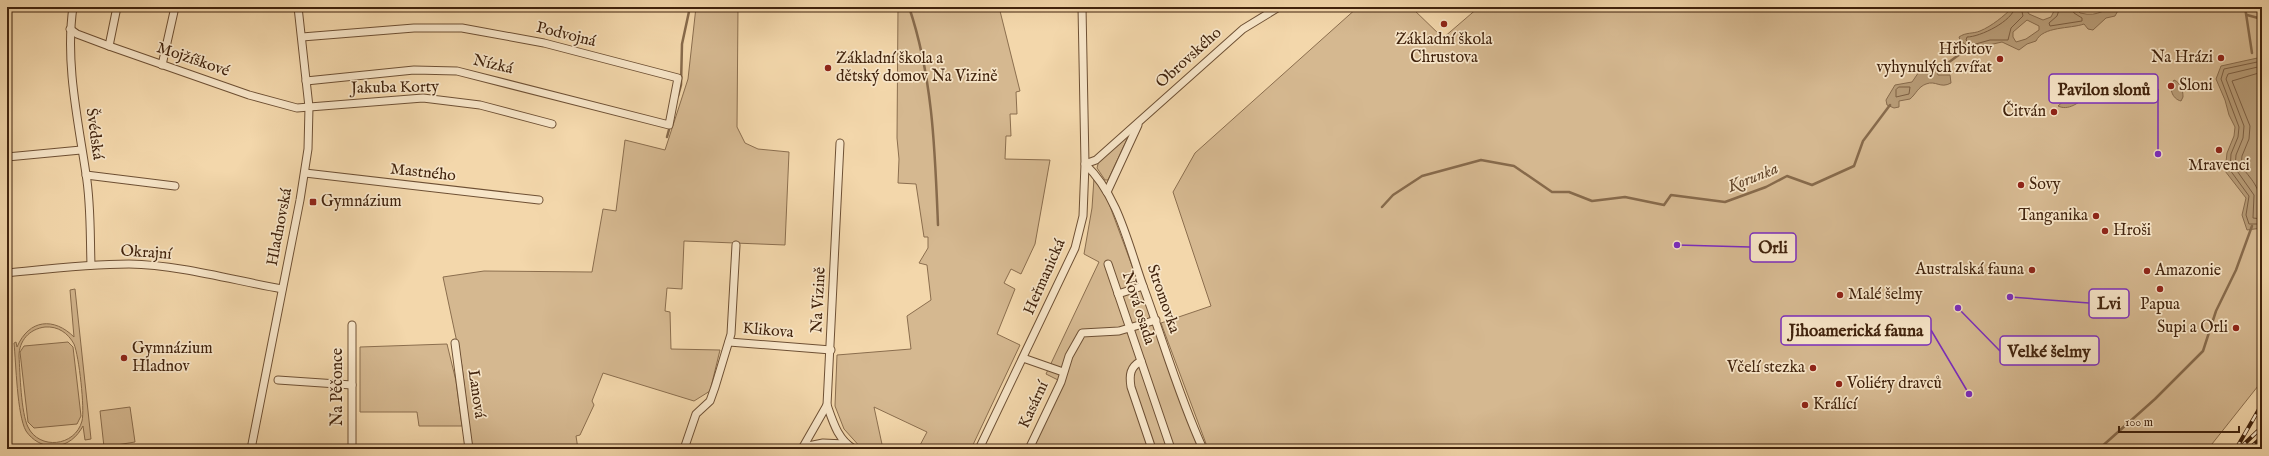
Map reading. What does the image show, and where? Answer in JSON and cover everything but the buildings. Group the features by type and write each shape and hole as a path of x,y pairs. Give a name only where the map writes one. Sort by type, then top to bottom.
{"street":[{"name":"Švédská","path":"73,7 70,29 81,150 86,175 91,265"},
{"path":"109,46 117,7"},
{"path":"162,65 175,7"},
{"name":"Hladnovská","path":"251,449 305,173 308,149 309,107 298,7"},
{"name":"Heřmanická","path":"979,449 1075,248 1083,216 1085,164 1082,7"},
{"name":"Obrovského","path":"1085,164 1096,160 1243,29 1279,7"},
{"name":"Podvojná","path":"302,37 414,28 462,28 544,43 678,78 669,125"},
{"name":"Mojžíškové","path":"70,29 77,34 109,46 249,95 296,108 309,107"},
{"name":"Nízká","path":"306,80 414,70 457,71 669,125"},
{"name":"Jakuba Korty","path":"309,107 423,98 480,105 552,124"},
{"name":"Obrovského","path":"1107,192 1140,121"},
{"name":"Na Vizině","path":"840,144 828,405 834,425 845,444"},
{"path":"7,157 81,150"},
{"name":"Stromovka","path":"1085,164 1095,173 1107,192 1127,239 1203,449"},
{"name":"Mastného","path":"305,173 539,200"},
{"path":"86,175 175,186"},
{"name":"Klikova","path":"736,245 731,334 729,342 831,350"},
{"name":"Okrajní","path":"7,273 91,265 130,264 168,268 282,289"},
{"name":"Nová osada","path":"1108,264 1171,449"},
{"path":"1118,294 1143,286"},
{"path":"1130,328 1156,320"},
{"name":"Na Pěčonce","path":"352,325 352,449"},
{"name":"Kasární","path":"1029,449 1082,333 1104,333 1130,328"},
{"path":"684,449 696,414 710,401 729,342"},
{"name":"Lanová","path":"454,343 469,449"},
{"path":"1023,358 1063,372"},
{"name":"Nová osada","path":"1141,361 1133,365 1129,376 1131,387 1152,449"},
{"path":"278,380 352,385"},
{"path":"802,448 828,405"},
{"path":"802,448 823,443 845,444 854,449"}],"shaded area":[{"path":"696,7 738,7 737,127 745,143 758,149 789,152 785,245 684,241 682,289 667,288 665,311 670,312 671,349 720,350 710,391 694,401 603,373 592,401 594,405 580,435 576,436 578,449 472,449 462,366 443,277 484,271 592,272 603,209 616,211 625,140 665,150 688,79"},
{"path":"898,7 999,7 1020,91 1016,92 1017,114 1010,114 1011,136 1006,136 1005,159 1050,160 1035,244 1021,274 1011,269 1004,283 1015,289 997,334 1020,345 971,449 918,449 927,432 874,407 883,449 862,449 844,429 835,406 837,355 911,349 907,316 931,300 927,265 919,263 928,248 928,237 924,237 916,184 898,183"},
{"path":"1358,7 1411,7 1443,38 1479,7 2262,7 2262,381 2208,449 1208,449 1161,323 1211,306 1173,192 1195,153"},
{"path":"1129,135 1108,180 1105,180 1097,168 1099,160"},
{"path":"1094,178 1108,201 1200,449 1031,449 1062,382 1046,374 1099,262 1084,254 1092,208"},
{"path":"75,289 91,439 85,440 83,426 78,434 68,442 51,446 42,444 31,437 26,431 23,423 16,375 14,343 16,342 17,347 28,331 35,326 42,324 58,326 74,337 70,290","holes":["50,327 62,331 74,344 80,370 82,395 83,415 78,430 65,440 56,442 48,442 40,439 33,434 28,427 22,403 19,356 21,345 30,333 39,328"]},
{"path":"68,342 73,347 81,416 77,424 34,428 28,422 20,352 24,346"},
{"path":"447,344 456,381 462,426 419,426 417,412 360,412 360,347"},
{"path":"130,407 135,442 104,447 100,411"}],"water":[{"path":"2013,7 2025,7 2029,14 2043,20 2051,17 2056,7 2075,7 2080,13 2093,14 2114,7 2120,7 2115,16 2106,18 2093,30 2088,29 2084,24 2051,30 2039,36 2036,41 2027,44 2019,50 2002,42 1971,49 1960,40 1959,37 1962,35 1977,32 1989,26","holes":["2027,20 2039,26 2039,30 2026,39 2016,42 2013,37 2013,32"]},
{"path":"2262,57 2262,228 2247,230 2242,215 2246,198 2225,171 2227,153 2234,136 2235,127 2216,79 2221,66"},
{"path":"1934,62 1938,75 1950,75 1951,83 1947,85 1929,83 1923,85 1910,99 1899,101 1899,107 1894,108 1887,105 1886,100 1895,85 1912,82 1921,69"},
{"path":"2174,80 2182,89 2183,97 2181,101 2175,98 2171,89"},
{"path":"2086,96 2077,104 2069,107 2066,108 2058,106 2067,98"}],"waterway":[{"path":"678,96 681,85 682,44 690,7"},
{"path":"909,7 917,34 928,88 934,142 938,225"},
{"path":"2245,7 2252,53"},
{"path":"2247,15 2262,19"},
{"name":"Korunka","path":"1945,65 1971,46"},
{"name":"Korunka","path":"1382,207 1393,195 1422,176 1481,160 1514,166 1552,192 1569,192 1592,201 1625,197 1664,205 1671,195 1725,202 1766,187 1787,176 1812,185 1854,166 1863,141 1890,105"},
{"path":"667,137 670,126"},
{"path":"2099,449 2155,399 2203,351 2216,311 2236,270 2252,226"}],"railway":[{"path":"2236,449 2262,404"},
{"path":"2240,448 2262,427"},
{"path":"2249,449 2262,437"}],"place":[{"name":"Základní škola Chrustova","path":"1444,24"},
{"name":"Na Hrázi","path":"2221,58"},
{"name":"Hřbitov vyhynulých zvířat","path":"2000,59"},
{"name":"Základní škola a dětský domov Na Vizině","path":"828,68"},
{"name":"Sloni","path":"2171,86"},
{"name":"Čitván","path":"2054,112"},
{"name":"Mravenci","path":"2219,150"},
{"name":"Pavilon slonů","path":"2158,154"},
{"name":"Sovy","path":"2021,185"},
{"name":"Gymnázium","path":"313,202"},
{"name":"Tanganika","path":"2096,216"},
{"name":"Hroši","path":"2105,231"},
{"name":"Orli","path":"1677,245"},
{"name":"Australská fauna","path":"2032,270"},
{"name":"Amazonie","path":"2147,271"},
{"name":"Papua","path":"2160,289"},
{"name":"Malé šelmy","path":"1840,295"},
{"name":"Lvi","path":"2010,297"},
{"name":"Velké šelmy","path":"1958,308"},
{"name":"Supi a Orli","path":"2236,328"},
{"name":"Gymnázium Hladnov","path":"124,358"},
{"name":"Včelí stezka","path":"1813,368"},
{"name":"Voliéry dravců","path":"1839,384"},
{"name":"Jihoamerická fauna","path":"1969,394"},
{"name":"Králící","path":"1805,405"}]}
